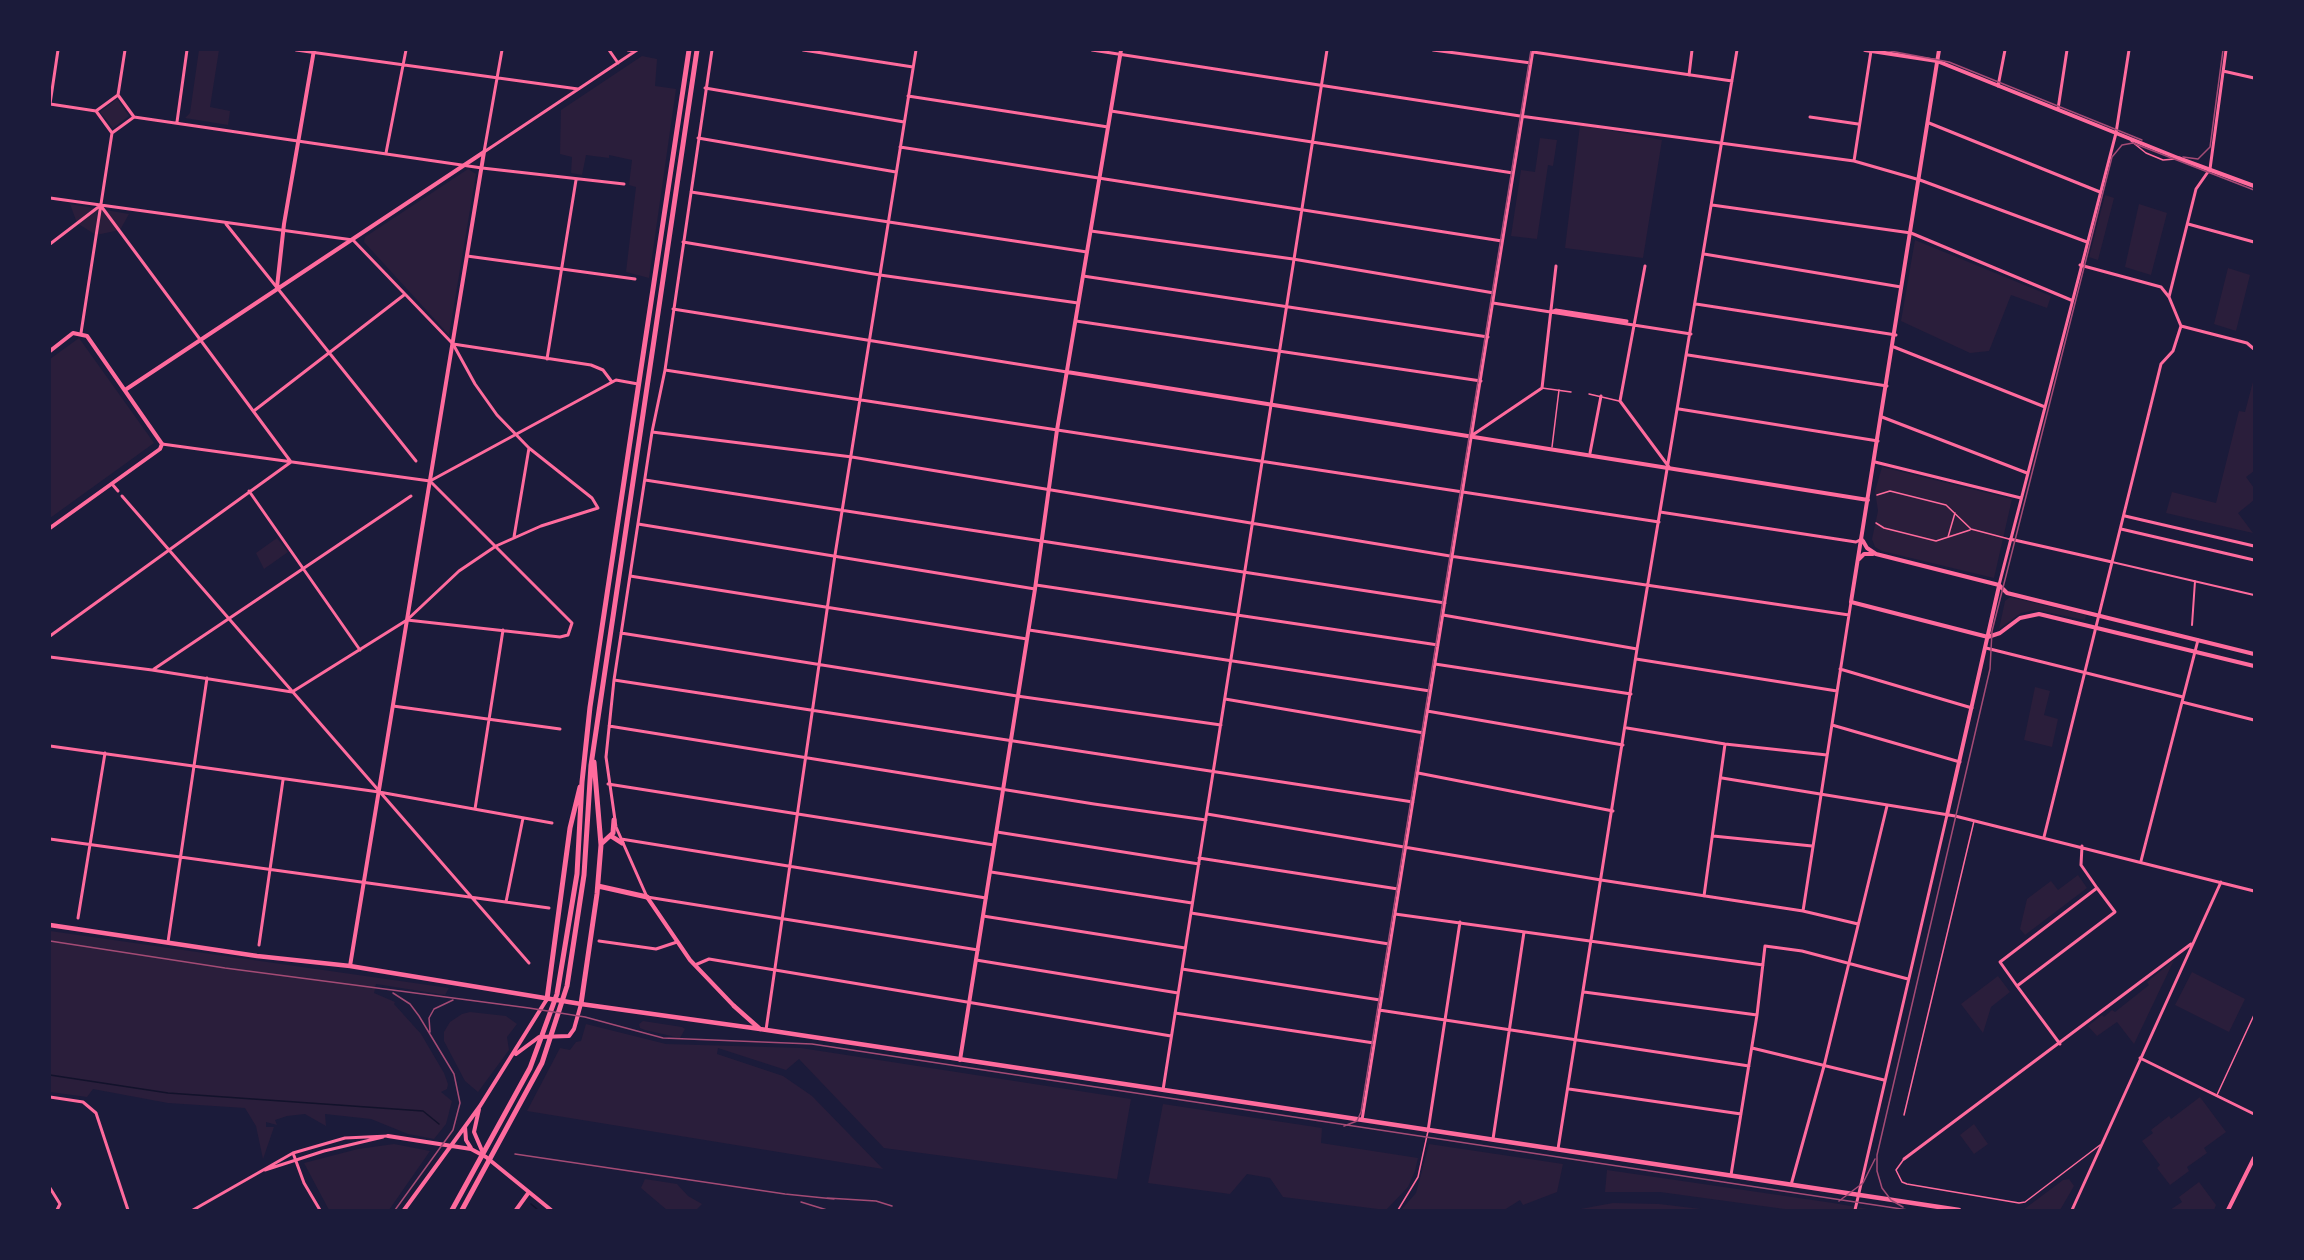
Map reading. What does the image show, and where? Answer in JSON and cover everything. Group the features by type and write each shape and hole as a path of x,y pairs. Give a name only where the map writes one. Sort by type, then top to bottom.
{"main road":[{"path":"452,1210 539,1049 556,994 563,961 579,852 582,782 638,384 689,50"},
{"path":"462,1210 547,1050 562,1005 571,961 587,848 593,753 697,50"},
{"path":"580,1004 598,886 601,845 593,753"},
{"path":"547,999 570,828 582,782"},
{"path":"611,836 614,820"},
{"path":"601,845 604,839 611,836 621,841"},
{"path":"598,886 647,897"},
{"path":"50,925 350,966 547,999 763,1029 1959,1210"},
{"path":"734,1006 738,1014 736,1025"},
{"path":"734,1006 763,1029"}],"street":[{"path":"58,50 50,104 96,111 118,95"},
{"path":"125,50 118,95 134,117"},
{"path":"177,123 187,50"},
{"path":"296,50 578,89"},
{"path":"386,153 406,50"},
{"path":"350,966 502,50"},
{"path":"609,50 618,63"},
{"path":"628,50 636,50"},
{"path":"125,390 636,50"},
{"path":"712,50 614,680 608,725 608,784 614,820 621,841 647,897 694,965 734,1006"},
{"path":"803,50 913,67"},
{"path":"763,1029 790,866 835,555 844,511 916,50"},
{"path":"1092,50 1120,52 1322,86 1522,116 1854,161 1920,180 2087,242"},
{"path":"1163,1090 1327,50"},
{"path":"1433,50 1531,63"},
{"path":"1689,75 1692,50"},
{"path":"1558,1150 1637,649 1679,410 1737,50"},
{"path":"1865,50 1900,52 1937,61 2178,158 2254,186"},
{"path":"1854,161 1871,50"},
{"path":"1803,911 1940,50"},
{"path":"1998,86 2005,50"},
{"path":"2058,109 2067,50"},
{"path":"1854,1210 2010,539 2116,133 2129,50"},
{"path":"2169,297 2196,189 2210,169 2226,50"},
{"path":"277,288 313,51"},
{"path":"1362,1121 1533,51 1732,81"},
{"path":"960,1060 1004,789 1057,430 1120,52"},
{"path":"2223,71 2254,78"},
{"path":"705,88 904,122"},
{"path":"908,96 1108,127"},
{"path":"96,111 112,133"},
{"path":"1111,111 1514,173"},
{"path":"81,333 112,133 134,117 464,166 624,184"},
{"path":"1810,117 1858,124"},
{"path":"1929,123 2100,192"},
{"path":"698,138 896,172"},
{"path":"900,147 1502,241"},
{"path":"547,359 576,180"},
{"path":"690,192 1087,252"},
{"path":"50,198 353,240 453,345 475,384 515,434 529,448 592,498 598,508 541,526 496,546 459,571 407,620 292,692 50,657"},
{"path":"50,244 100,205"},
{"path":"100,205 202,338 291,462"},
{"path":"1712,205 1911,233 2071,300"},
{"path":"226,224 416,461"},
{"path":"2188,224 2254,242"},
{"path":"1091,231 1293,259 1494,293"},
{"path":"682,243 880,275 1078,303"},
{"path":"1704,254 1902,287"},
{"path":"467,256 562,267 635,279"},
{"path":"2044,837 2161,364 2173,351 2181,326 2169,297 2161,287 2080,265"},
{"path":"1472,436 1542,388 1556,266"},
{"path":"1645,266 1620,401 1669,467"},
{"path":"1083,276 1488,337"},
{"path":"255,410 404,295"},
{"path":"1492,303 1550,312 1556,310 1624,319 1691,334"},
{"path":"1696,304 1896,335"},
{"path":"673,309 1590,453 1868,500"},
{"path":"1075,320 1481,381"},
{"path":"2181,326 2247,343 2254,349"},
{"path":"50,351 73,333 87,336 162,444 430,481 612,382 622,379 638,384"},
{"path":"453,345 598,367 612,382"},
{"path":"1894,347 2045,407"},
{"path":"1688,355 1887,386"},
{"path":"664,370 1659,522"},
{"path":"1590,453 1601,396"},
{"path":"1679,410 1878,441"},
{"path":"1882,417 2027,472"},
{"path":"652,432 852,457 1049,492 1452,557 1849,615"},
{"path":"50,528 160,449 162,444"},
{"path":"514,537 529,448"},
{"path":"50,636 291,462"},
{"path":"1875,462 2021,498"},
{"path":"645,480 1445,603"},
{"path":"407,620 560,637 568,635 572,623 430,481"},
{"path":"112,484 118,491"},
{"path":"249,491 360,650"},
{"path":"122,496 529,963"},
{"path":"152,670 411,496"},
{"path":"1660,512 1856,542 1862,539"},
{"path":"2125,516 2254,546"},
{"path":"638,524 1035,587 1438,645"},
{"path":"2121,529 2254,560"},
{"path":"1862,539 1867,548 1876,554"},
{"path":"2010,539 2254,595"},
{"path":"1858,560 1864,554 1876,554 1999,585 2007,593 2254,654"},
{"path":"630,576 1027,639"},
{"path":"2192,625 2195,581"},
{"path":"1851,602 1988,637 1996,636 2012,622 2038,614 2254,666"},
{"path":"1443,615 1637,649"},
{"path":"475,809 503,630"},
{"path":"1028,630 1430,691"},
{"path":"621,633 820,666 1221,725"},
{"path":"2141,861 2198,640"},
{"path":"1986,648 2183,697"},
{"path":"1636,659 1837,691"},
{"path":"1435,664 1631,694"},
{"path":"1840,669 1972,708"},
{"path":"168,942 207,678"},
{"path":"614,680 1413,802"},
{"path":"1225,699 1424,733"},
{"path":"2182,702 2254,720"},
{"path":"393,706 561,729"},
{"path":"1427,711 1623,745"},
{"path":"608,725 1206,820"},
{"path":"1832,725 1960,762"},
{"path":"1626,728 1725,744 1827,755"},
{"path":"1704,896 1725,744"},
{"path":"50,746 379,792 552,823"},
{"path":"78,918 105,753"},
{"path":"1418,773 1613,811"},
{"path":"1722,778 1947,815 2082,846 2254,891"},
{"path":"259,945 283,780"},
{"path":"608,784 995,846"},
{"path":"1791,1185 1824,1066 1887,805"},
{"path":"1207,814 1601,880 1803,911 1858,924"},
{"path":"506,902 523,818"},
{"path":"997,832 1199,864"},
{"path":"1713,836 1812,846"},
{"path":"50,839 549,908"},
{"path":"621,841 986,898"},
{"path":"2017,986 2115,912 2081,865 2082,846"},
{"path":"1199,858 1398,889"},
{"path":"991,872 1192,903"},
{"path":"2072,1210 2220,882"},
{"path":"2060,1044 2000,962 2097,888"},
{"path":"647,897 978,950"},
{"path":"1191,913 1389,944"},
{"path":"1395,914 1591,943 1763,965"},
{"path":"983,915 1185,948"},
{"path":"1428,1131 1460,922"},
{"path":"1493,1141 1524,932"},
{"path":"599,941 659,949 677,942"},
{"path":"1904,1159 2193,943"},
{"path":"1731,1176 1757,1015 1765,946 1802,951 1908,979"},
{"path":"694,965 709,959 1171,1036"},
{"path":"976,960 1178,993"},
{"path":"1182,969 1380,1000"},
{"path":"1584,992 1757,1015"},
{"path":"404,1210 480,1106 547,999"},
{"path":"513,1056 539,1037 568,1036 574,1029 580,1004"},
{"path":"1379,1010 1749,1066"},
{"path":"1175,1013 1374,1043"},
{"path":"1752,1048 1884,1080"},
{"path":"2140,1058 2254,1113"},
{"path":"1569,1089 1741,1114"},
{"path":"50,1097 83,1102 96,1113 128,1210"},
{"path":"480,1106 474,1132 486,1157"},
{"path":"465,1127 466,1140 471,1149"},
{"path":"260,1172 295,1160 388,1136"},
{"path":"192,1210 293,1153 345,1138 388,1136 471,1149 486,1157 551,1210"},
{"path":"293,1153 306,1188 320,1210"},
{"path":"2228,1210 2254,1158"},
{"path":"50,1188 60,1204 57,1210"},
{"path":"516,1210 529,1192"}],"lane":[{"path":"2129,138 2146,153 2163,160 2178,158"},
{"path":"1542,388 1571,392"},
{"path":"1552,447 1559,390"},
{"path":"1589,394 1620,401"},
{"path":"1877,495 1890,491 1946,505 1971,530"},
{"path":"1948,538 1955,512"},
{"path":"1876,523 1884,528 1936,541 1971,530 2010,539"},
{"path":"1904,1115 1974,821"},
{"path":"2217,1095 2254,1015"},
{"path":"1398,1210 1418,1177 1428,1131"},
{"path":"1904,1159 1896,1170 1905,1183 2019,1203 2025,1202 2100,1145"}],"shaded area":[{"path":"199,50 219,50 210,107 230,111 228,125 185,118 190,113"},
{"path":"642,56 657,59 655,86 676,89 649,278 626,272 636,187 629,185 632,160 609,155 609,158 586,155 582,175 571,173 572,157 560,154 561,110"},
{"path":"117,99 129,116 113,128 100,112"},
{"path":"1580,125 1662,140 1643,258 1565,248"},
{"path":"1540,138 1557,140 1553,166 1548,165 1537,239 1511,236 1521,170 1535,172"},
{"path":"468,169 476,174 449,335 364,242 365,237"},
{"path":"2105,195 2114,198 2098,260 2089,257"},
{"path":"70,204 129,214 120,230 96,235 77,223"},
{"path":"2139,204 2167,213 2151,275 2125,267"},
{"path":"1915,240 2051,296 2047,308 2011,295 1989,351 1970,353 1901,321"},
{"path":"2228,268 2250,275 2236,331 2214,324"},
{"path":"79,338 154,443 50,518 50,359"},
{"path":"2254,378 2254,471 2246,477 2254,488 2254,500 2238,513 2253,533 2166,513 2172,492 2216,503 2239,411 2245,412"},
{"path":"1882,467 2012,499 1994,578 1882,551 1875,547 1872,539 1878,511 1875,491"},
{"path":"277,538 288,552 264,569 256,553"},
{"path":"2010,597 2086,615 2085,620 2036,610 2021,613 1999,629 2005,601"},
{"path":"2035,687 2050,691 2044,715 2058,719 2052,747 2024,740"},
{"path":"2078,875 2087,888 2025,935 2020,929 2027,899 2051,881 2058,890"},
{"path":"50,931 449,988 445,995 376,984 374,993 395,1002 394,1004 421,1034 444,1073 448,1084 447,1089 441,1092 452,1101 446,1124 434,1139 408,1134 371,1119 325,1114 326,1126 305,1114 287,1116 275,1120 277,1125 266,1122 266,1127 274,1127 263,1159 256,1126 245,1108 168,1103 93,1089 87,1097 50,1092"},
{"path":"2174,960 2134,1044 2117,1022 2097,1036 2088,1026 2102,1015 2104,1017 2112,1010 2115,1012 2149,985 2147,982"},
{"path":"2192,972 2245,999 2229,1032 2175,1005"},
{"path":"1998,976 2010,992 1991,1007 1983,1033 1961,1004"},
{"path":"470,1012 506,1016 517,1024 507,1037 509,1050 478,1092 465,1081 444,1041 444,1032 450,1022"},
{"path":"643,1021 685,1029 680,1038 640,1028 639,1024"},
{"path":"586,1024 666,1044 801,1048 1131,1099 1117,1179 884,1148 799,1059 786,1070 718,1048 717,1054 783,1076 812,1096 883,1169 527,1111 560,1048 570,1050 576,1042 581,1041"},
{"path":"2200,1097 2226,1132 2204,1148 2207,1153 2187,1167 2189,1171 2170,1185 2157,1168 2160,1165 2142,1141 2153,1133 2151,1130 2169,1116 2171,1119"},
{"path":"1163,1104 1322,1128 1321,1143 1418,1158 1415,1171 1408,1187 1386,1210 1283,1197 1270,1178 1247,1174 1230,1194 1148,1183"},
{"path":"1974,1124 1988,1144 1974,1154 1960,1135"},
{"path":"394,1144 430,1151 389,1210 329,1210 304,1163 358,1149"},
{"path":"1429,1144 1563,1164 1557,1192 1523,1205 1520,1200 1504,1210 1401,1210 1416,1193"},
{"path":"1607,1170 1874,1210 1792,1210 1660,1192 1605,1192"},
{"path":"645,1179 677,1184 688,1196 702,1204 696,1210 667,1210 641,1188"},
{"path":"2069,1179 2074,1186 2060,1210 2023,1210 2063,1180"},
{"path":"2199,1182 2216,1205 2214,1210 2170,1210 2182,1202 2179,1197"},
{"path":"1613,1203 1659,1204 1709,1210 1575,1210"}],"waterway":[{"path":"50,1075 168,1093 423,1111 439,1124"},
{"path":"531,1204 538,1210"}],"tram line":[{"path":"1344,1126 1357,1121 1361,1112 1531,50"},
{"path":"1885,50 1949,62 2142,140"},
{"path":"2183,157 2198,159 2210,147 2223,50"},
{"path":"1903,1207 1891,1200 1882,1188 1877,1171 1877,1155 1990,669 1992,631 2112,157 2122,145 2133,143 2254,190"},
{"path":"50,941 225,968 529,1008 585,1017 663,1038 812,1044 1908,1210"},
{"path":"393,993 410,1004 419,1016 454,1074 460,1103 453,1130 395,1210"},
{"path":"430,1032 429,1018 434,1009 453,1000"},
{"path":"1839,1201 1863,1183 1875,1159"}],"railway":[{"path":"515,1154 785,1194 834,1199"},
{"path":"827,1198 876,1201 892,1206"},
{"path":"801,1202 827,1210"}]}
